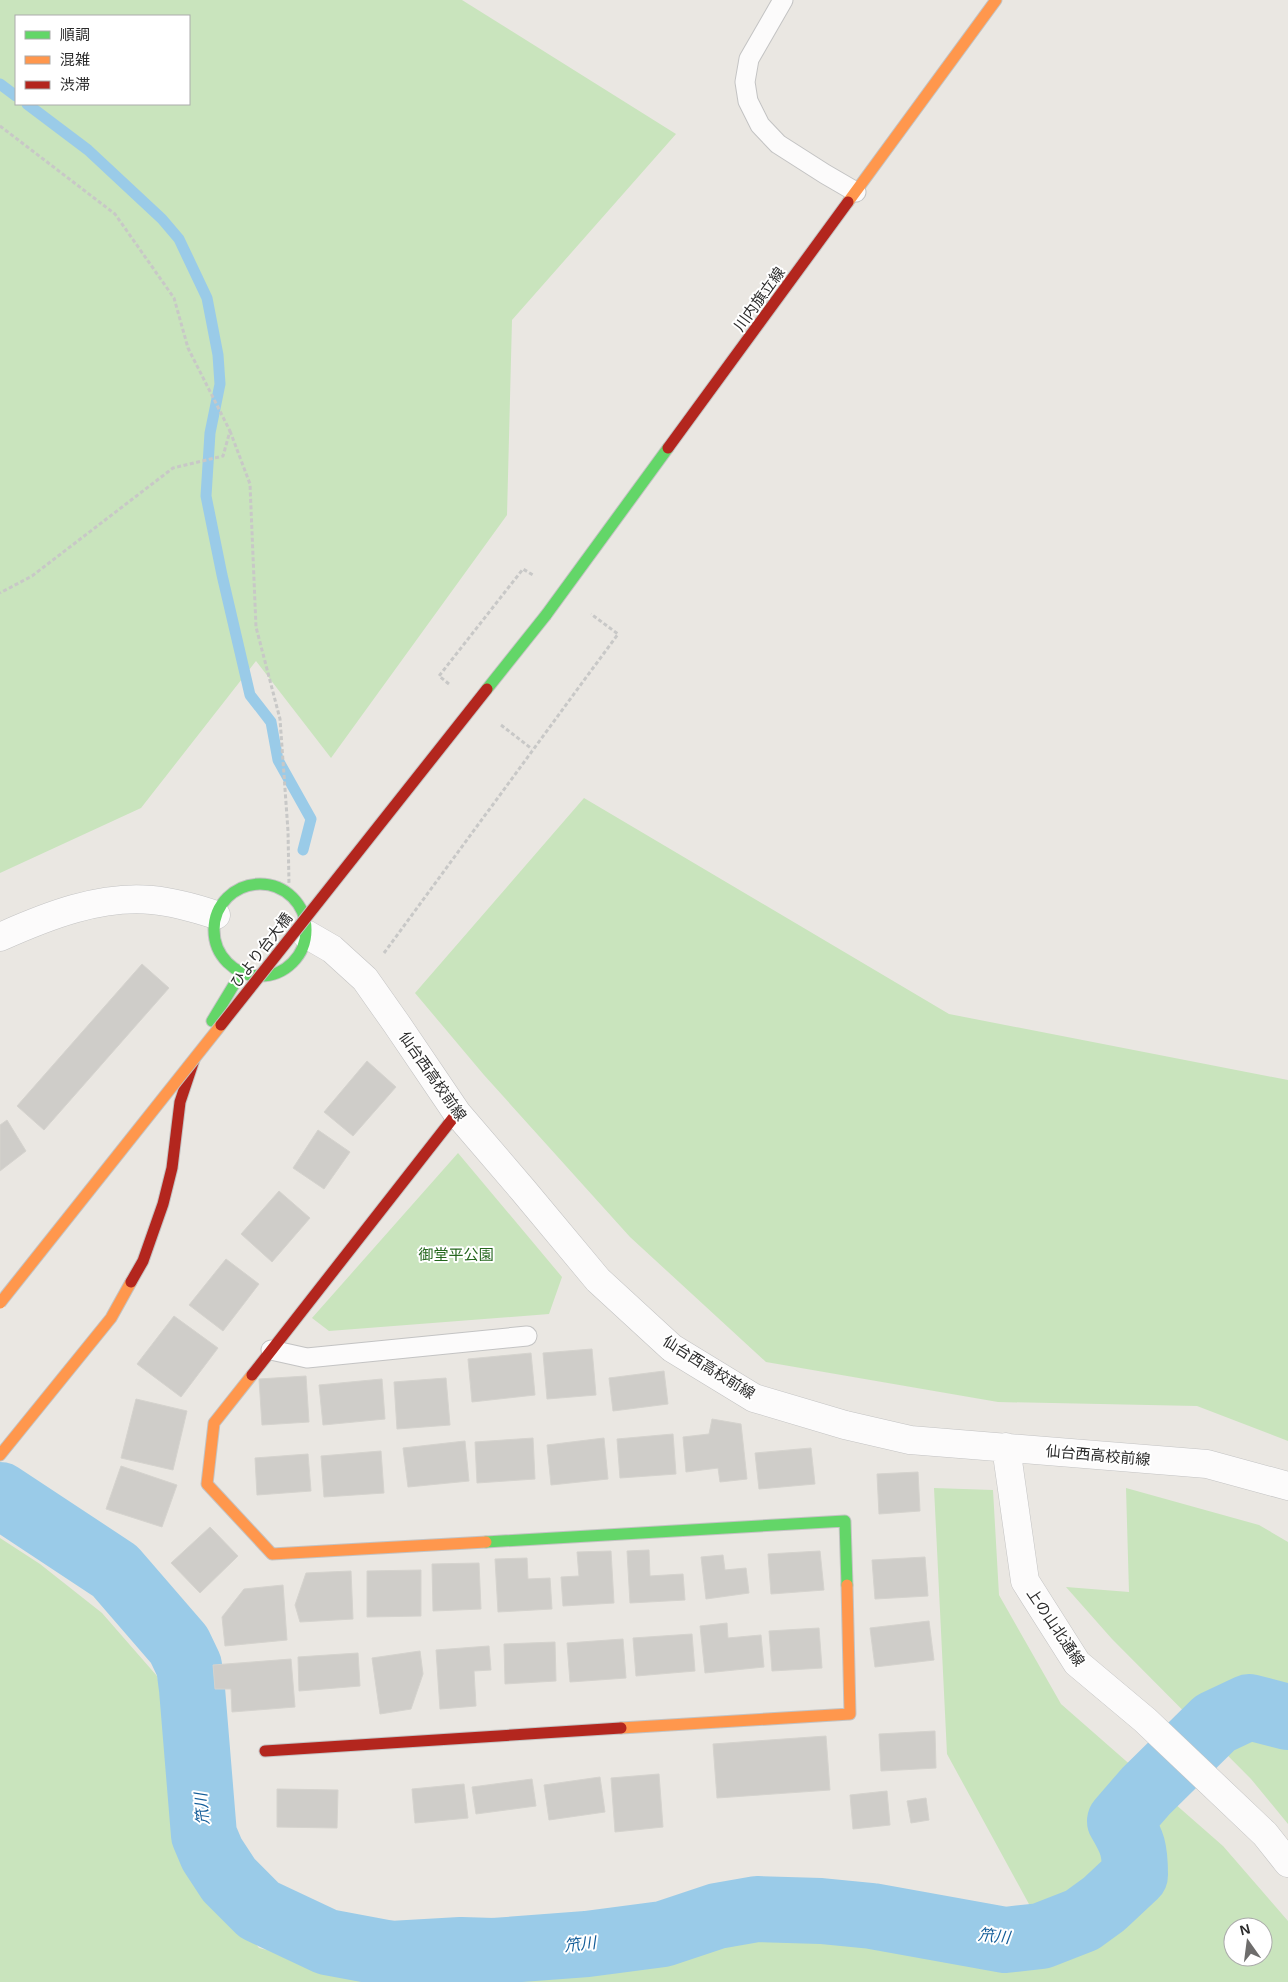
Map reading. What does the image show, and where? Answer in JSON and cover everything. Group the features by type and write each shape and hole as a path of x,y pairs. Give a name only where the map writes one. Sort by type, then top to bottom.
{"street":[{"name":"川内旗立線","path":"546,615 996,0"},
{"name":"ひより台大橋","path":"0,1303 546,615"},
{"path":"258,884 273,885 287,892 298,904 305,918 306,934 303,948 295,960 284,970 270,975 255,976 241,973 228,964 219,952 214,938 216,915 229,895 242,887 258,884"},
{"path":"0,937 33,922 71,910 110,902 152,900 190,906 216,915"},
{"name":"仙台西高校前線","path":"306,934 332,948 365,979 457,1113 598,1280 672,1348 754,1398 846,1426 910,1440 1207,1464 1288,1486"},
{"path":"0,1455 111,1318 143,1261 163,1204 172,1168 180,1102 183,1093 202,1038 241,973"},
{"path":"265,1751 850,1714 846,1521 272,1554 207,1484 214,1423 457,1113"},
{"name":"上の山北通線","path":"1006,1447 1025,1581 1077,1663 1145,1720 1265,1834 1288,1863"}],"lane":[{"path":"783,0 749,59 745,82 748,101 760,125 778,144 856,192"},
{"path":"271,1350 308,1358 527,1336"}],"path":[{"path":"0,126 115,214 174,298 188,348 230,431 250,484 256,627 280,719 288,830 289,884"},
{"path":"0,593 32,576 173,468 223,456 230,431"},
{"path":"523,569 534,575"},
{"path":"365,979 618,634 591,614"}],"green space":[{"path":"0,0 462,0 676,134 512,320 507,515 331,758 256,661 141,808 0,873"},
{"path":"584,798 949,1014 1288,1080 1288,1441 1197,1406 998,1402 766,1362 630,1237 484,1075 415,993"},
{"name":"御堂平公園","path":"458,1153 562,1277 549,1314 329,1331 312,1318"},
{"path":"934,1488 993,1490 999,1595 1061,1704 1223,1846 1288,1921 1288,1982 397,1982 783,1938 1030,1906 947,1754"},
{"path":"1126,1488 1259,1525 1288,1542 1288,1824 1251,1779 1112,1639 1066,1587 1129,1592"},
{"path":"0,1538 40,1564 102,1613 157,1676 183,1782 199,1872 259,1948 397,1982 0,1982"}],"building":[{"path":"142,964 169,988 44,1130 17,1106"},
{"path":"367,1061 396,1087 353,1136 324,1112"},
{"path":"7,1120 26,1151 0,1171 0,1125"},
{"path":"318,1130 350,1152 324,1189 293,1168"},
{"path":"279,1191 310,1218 272,1262 241,1234"},
{"path":"226,1259 259,1284 223,1331 189,1305"},
{"path":"174,1316 218,1348 181,1397 137,1364"},
{"path":"592,1349 596,1395 547,1399 543,1353"},
{"path":"531,1353 535,1395 472,1402 468,1359"},
{"path":"664,1371 668,1404 613,1411 609,1378"},
{"path":"306,1376 309,1422 262,1425 259,1379"},
{"path":"446,1378 450,1425 397,1429 394,1382"},
{"path":"382,1379 385,1419 323,1425 319,1385"},
{"path":"136,1399 187,1411 173,1470 121,1458"},
{"path":"712,1419 741,1424 747,1479 720,1482 718,1468 686,1472 683,1437 709,1434"},
{"path":"673,1434 676,1474 620,1478 617,1439"},
{"path":"533,1438 535,1479 477,1483 475,1442"},
{"path":"604,1438 608,1479 551,1485 547,1445"},
{"path":"465,1441 469,1481 408,1487 403,1448"},
{"path":"811,1448 815,1484 759,1489 755,1453"},
{"path":"381,1451 384,1493 324,1497 321,1456"},
{"path":"308,1454 311,1491 257,1495 255,1458"},
{"path":"121,1466 177,1485 162,1527 106,1509"},
{"path":"918,1472 920,1511 879,1514 877,1474"},
{"path":"210,1527 238,1556 200,1593 171,1563"},
{"path":"649,1550 650,1576 683,1574 685,1600 630,1603 627,1551"},
{"path":"611,1551 614,1603 563,1606 561,1577 579,1576 577,1552"},
{"path":"820,1551 824,1590 771,1594 768,1554"},
{"path":"723,1555 725,1570 746,1568 749,1593 706,1599 701,1557"},
{"path":"925,1557 928,1596 875,1599 872,1560"},
{"path":"527,1558 528,1579 550,1578 552,1609 498,1612 495,1559"},
{"path":"479,1563 481,1609 433,1611 432,1564"},
{"path":"421,1570 421,1616 367,1617 367,1571"},
{"path":"351,1571 353,1619 300,1622 295,1605 306,1573"},
{"path":"283,1585 287,1640 225,1646 222,1617 244,1589"},
{"path":"929,1621 934,1660 875,1667 870,1628"},
{"path":"727,1623 728,1638 761,1635 764,1667 705,1673 700,1626"},
{"path":"819,1628 822,1668 772,1671 769,1631"},
{"path":"692,1634 695,1671 636,1676 633,1638"},
{"path":"623,1639 626,1678 570,1682 567,1643"},
{"path":"555,1642 556,1681 505,1684 504,1644"},
{"path":"489,1646 491,1670 474,1671 476,1706 440,1709 436,1650"},
{"path":"420,1651 423,1674 411,1709 380,1714 372,1658"},
{"path":"358,1653 360,1686 299,1691 298,1657"},
{"path":"291,1659 295,1707 232,1712 231,1689 215,1689 213,1665"},
{"path":"935,1731 936,1768 881,1771 879,1734"},
{"path":"826,1736 830,1790 717,1798 713,1744"},
{"path":"659,1774 663,1827 615,1832 611,1778"},
{"path":"600,1777 605,1812 549,1820 544,1785"},
{"path":"532,1779 536,1806 476,1814 472,1787"},
{"path":"464,1784 468,1818 415,1823 412,1789"},
{"path":"277,1789 338,1790 337,1828 277,1827"},
{"path":"887,1791 890,1825 853,1829 850,1795"},
{"path":"926,1798 929,1820 911,1823 907,1801"}],"waterway":[{"path":"0,84 15,95"},
{"path":"28,105 88,150 162,219 179,239 207,298 218,355 220,384 210,433 206,496 250,695 271,722 278,760 311,819 303,850"},
{"name":"笊川","path":"0,1495 115,1571 179,1645 189,1666 204,1835 212,1854 229,1880 259,1910 327,1942 391,1954 461,1950 494,1951 587,1944 663,1934 717,1916 757,1909 821,1911 872,1916 1005,1940 1041,1936 1082,1920 1104,1904 1135,1875 1132,1847 1120,1821 1146,1791 1215,1723 1249,1707 1288,1717"}],"traffic: fast":[{"path":"546,615 668,448"},
{"path":"487,689 546,615"},
{"path":"260,884 278,887 293,897 303,912 306,930 303,948 293,963 278,973 260,976 242,973 227,963 217,948 214,930 217,912 227,897 242,887 260,884"},
{"path":"212,1021 241,973"},
{"path":"486,1542 845,1521 847,1585"}],"traffic: slow":[{"path":"848,202 996,0"},
{"path":"0,1303 221,1025"},
{"path":"0,1455 111,1318 131,1282"},
{"path":"252,1375 214,1423 207,1484 272,1554 486,1542"},
{"path":"621,1728 850,1714 847,1585"}],"traffic: jam":[{"path":"668,448 848,202"},
{"path":"221,1025 487,689"},
{"path":"131,1282 143,1261 163,1204 172,1168 180,1102 194,1060"},
{"path":"252,1375 457,1113"},
{"path":"265,1751 621,1728"}]}
